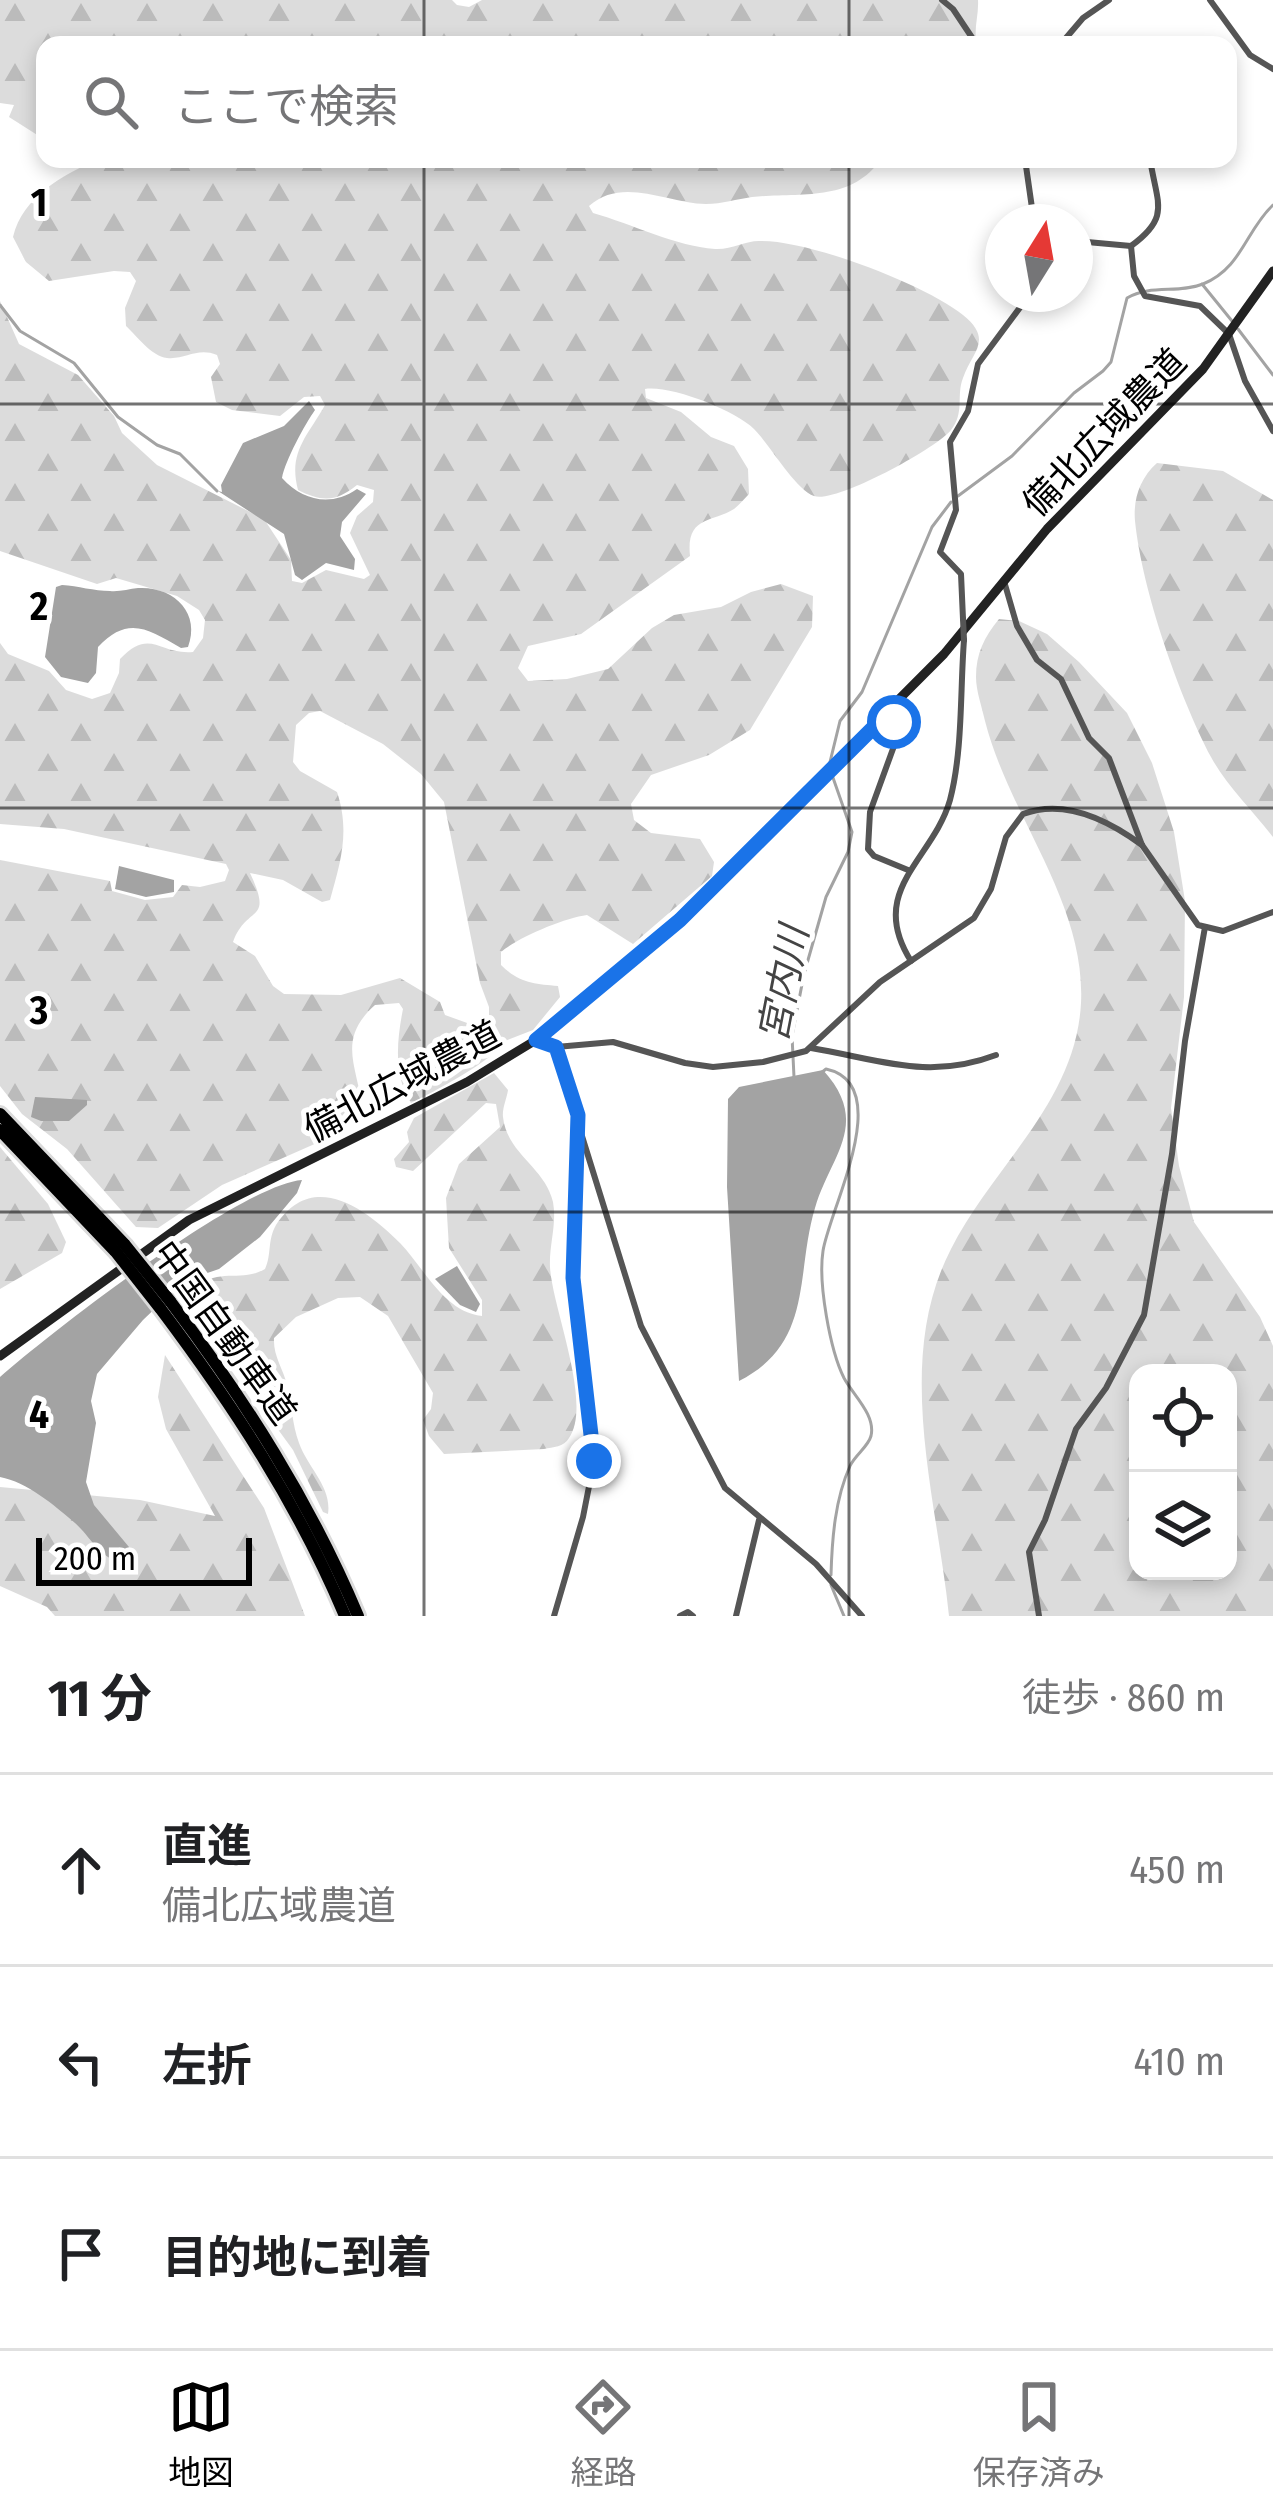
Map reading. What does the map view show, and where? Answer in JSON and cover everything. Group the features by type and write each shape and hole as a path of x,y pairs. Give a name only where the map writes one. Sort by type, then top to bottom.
{"highway":[{"name":"中国自動車道","path":"0,1114 120,1249 269,1442 307,1506 358,1616"},
{"name":"中国自動車道","path":"0,1130 120,1249"},
{"name":"中国自動車道","path":"165,1305 259,1447 345,1616"}],"street":[{"path":"942,0 971,36"},
{"path":"1068,36 1109,0"},
{"path":"1210,0 1236,36"},
{"path":"1237,37 1250,55 1273,69"},
{"path":"1025,168 1031,204"},
{"path":"1093,243 1131,246 1151,231 1158,218 1151,168"},
{"path":"1131,246 1134,276 1145,296 1200,306 1229,334 1245,381 1273,431"},
{"name":"備北広域農道","path":"0,1356 189,1220 467,1082 536,1040 680,920 944,654 1103,468 1204,369 1273,271"},
{"path":"911,961 895,922 908,870 949,803 964,640 961,574 940,552 956,510 950,442 968,411 978,364 1017,312"},
{"path":"1004,581 1017,626 1037,661 1061,680 1089,738 1109,758 1142,845 1198,925 1223,931 1273,912"},
{"path":"885,716 894,722 898,736 870,812 868,848 874,856 908,870"},
{"path":"536,1040 556,1047 613,1042 685,1063 713,1066 763,1062 812,1048 858,1001 974,918 991,889 1006,837 1023,814 1055,807 1102,819 1142,845"},
{"path":"1040,1616 1029,1552 1046,1520 1076,1430 1106,1388 1144,1316 1205,927"},
{"path":"556,1047 622,1274 661,1370 725,1488 816,1564 862,1616"},
{"path":"812,1048 911,1068 996,1054"},
{"path":"554,1616 594,1461 573,1278 579,1130"},
{"path":"736,1616 759,1520"},
{"path":"680,1616 688,1612 693,1616"}],"green space":[{"path":"0,0 452,0 469,7 482,0 978,0 976,36 36,36 36,134 9,117 14,105 0,103"},
{"path":"81,168 873,168 855,183 823,193 706,204 630,192 602,197 589,206 593,213 700,247 780,242 835,256 946,303 972,324 979,339 963,378 958,417 951,430 885,473 825,496 807,492 754,429 732,414 685,395 645,389 646,398 681,412 711,437 734,446 748,469 749,494 734,509 696,527 690,556 581,634 528,646 518,668 528,681 567,679 608,669 652,628 674,615 721,607 781,584 813,596 812,627 750,730 709,755 651,775 631,804 634,820 651,833 700,839 714,862 712,876 633,944 587,915 541,929 501,952 501,965 514,976 558,986 560,997 533,1030 505,1041 477,1066 411,1103 399,1069 403,1009 399,1003 375,1005 363,1018 353,1043 362,1110 335,1135 222,1185 158,1228 136,1227 67,1149 22,1114 0,1086 0,860 110,881 112,891 145,900 173,897 182,885 200,887 225,881 229,870 226,864 64,829 0,824 0,643 8,654 49,671 66,690 92,699 110,693 120,659 140,645 193,652 203,638 205,620 199,610 177,596 116,578 97,584 0,551 0,301 19,344 78,375 114,416 122,433 157,465 264,519 291,560 292,581 302,583 326,570 364,579 370,575 350,533 357,516 373,502 374,490 357,485 329,498 298,490 297,455 325,405 320,396 304,397 280,416 232,410 216,402 211,377 220,364 217,355 161,356 126,326 125,308 136,281 130,272 49,281 26,262 13,237 18,223 35,199","holes":["320,711 383,744 421,774 444,802 480,983 489,1007 489,1024 481,1028 445,1015 440,1002 400,978 341,995 284,994 273,986 255,956 233,942 259,907 250,873 283,880 322,902 330,900 343,820 337,792 293,762 296,725 309,713"]},
{"path":"1157,463 1223,471 1273,500 1273,837 1211,757 1164,642 1145,578 1135,513 1142,482"},
{"path":"999,619 1019,621 1047,634 1079,662 1127,713 1152,763 1174,832 1185,901 1184,997 1171,1108 1179,1166 1194,1222 1260,1317 1273,1346 1273,1616 949,1616 924,1430 925,1337 934,1292 968,1219 1049,1102 1076,1039 1081,1003 1079,966 1059,894 996,756 985,721 976,677 982,646"},
{"path":"494,1073 508,1090 503,1114 511,1141 542,1179 553,1202 550,1267 574,1380 575,1423 567,1441 555,1447 444,1454 423,1420 431,1409 433,1393 388,1316 360,1297 338,1298 296,1317 274,1338 297,1436 323,1486 328,1514 293,1450 193,1313 192,1291 211,1279 265,1269 276,1225 290,1209 322,1197 370,1217 400,1243 446,1298 482,1316 482,1300 449,1248 446,1198 459,1164 500,1127 496,1104 486,1103 413,1171 396,1167 394,1159 409,1142 407,1132 414,1118"},
{"path":"0,1147 48,1204 66,1242 62,1253 0,1289"},
{"path":"165,1355 264,1508 305,1616 55,1616 47,1607 0,1586 0,1487 140,1500 215,1516 166,1429 158,1397"}],"shaded area":[{"path":"309,401 315,410 282,478 318,499 337,498 357,489 366,494 342,522 340,536 355,559 354,570 326,563 302,580 295,575 284,534 218,491 222,492 221,485 243,443 284,426"},
{"path":"56,587 163,592 187,613 191,623 188,647 129,628 98,647 96,673 88,683 61,677 45,657"},
{"path":"119,866 174,880 174,892 146,897 115,889"},
{"path":"823,1070 845,1107 843,1140 815,1208 791,1327 763,1365 739,1381 727,1187 728,1099 739,1087"},
{"path":"35,1097 87,1100 87,1105 69,1121 41,1121 31,1117"},
{"path":"302,1180 297,1193 260,1237 219,1269 184,1281 97,1374 91,1401 96,1423 86,1482 94,1505 129,1547 118,1561 111,1559 49,1502 0,1477 0,1377 102,1296 193,1233 274,1188"},
{"path":"457,1266 480,1304 476,1312 460,1305 435,1279"}],"waterway":[{"name":"宮内川","path":"958,496 1012,456 1111,362 1127,298 1145,291 1194,287 1216,277 1235,259 1273,205"},
{"path":"1202,284 1232,321"},
{"path":"0,305 20,331 74,363 118,417 157,445 180,454 217,491"},
{"path":"1238,329 1273,375"},
{"name":"宮内川","path":"830,762 840,721 862,692 932,527 951,502"},
{"name":"宮内川","path":"794,1077 792,1036 804,974 826,897 848,852 852,832 831,772"},
{"path":"821,1073 826,1069 847,1079 856,1098 853,1150 823,1251 822,1280 839,1366 872,1428 841,1492 831,1575"},
{"name":"宮内川","path":"831,1585 844,1616"}],"route":[{"path":"594,1461 573,1278 578,1115 556,1047 536,1040 680,920 885,716 894,722"}]}
